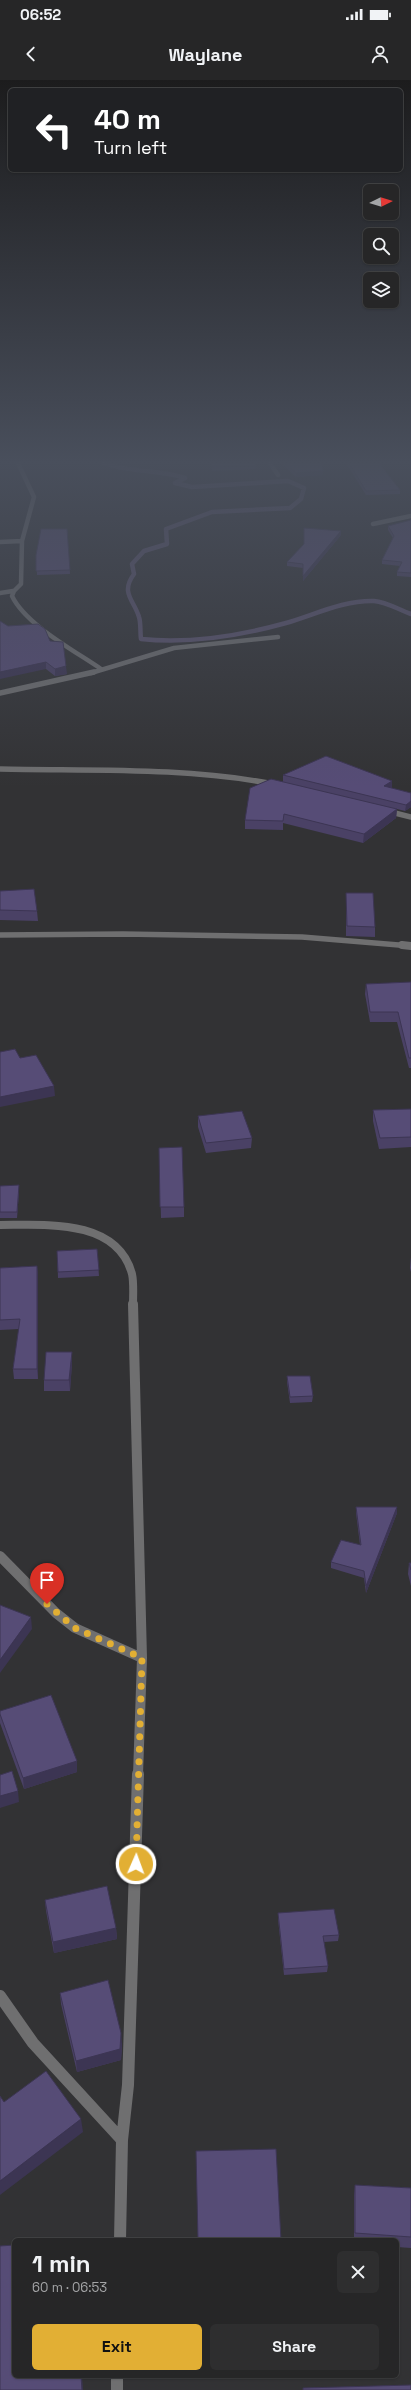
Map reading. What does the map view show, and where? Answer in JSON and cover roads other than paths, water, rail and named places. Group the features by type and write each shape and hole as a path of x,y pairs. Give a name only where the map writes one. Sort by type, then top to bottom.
{"street":[{"path":"0,593 13,591 21,584 21,571"},
{"path":"13,591 12,596 15,604 53,635 102,669"},
{"path":"0,693 102,669 174,648 278,637"},
{"path":"0,769 177,772 257,780 279,786"},
{"path":"382,810 411,817"},
{"path":"0,935 123,934 302,937 411,946"},
{"path":"0,1225 70,1225 89,1230 119,1250 132,1274 142,1658 128,2085 122,2140 120,2238"},
{"path":"0,1556 56,1613 75,1628 142,1658"},
{"path":"0,1996 33,2043 122,2140"},
{"path":"117,2378 117,2390"}],"waterway":[{"path":"133,571 134,574 128,586 128,591 139,617 141,639 196,640 250,632 286,623 340,605 363,601 384,603 411,614"}]}
